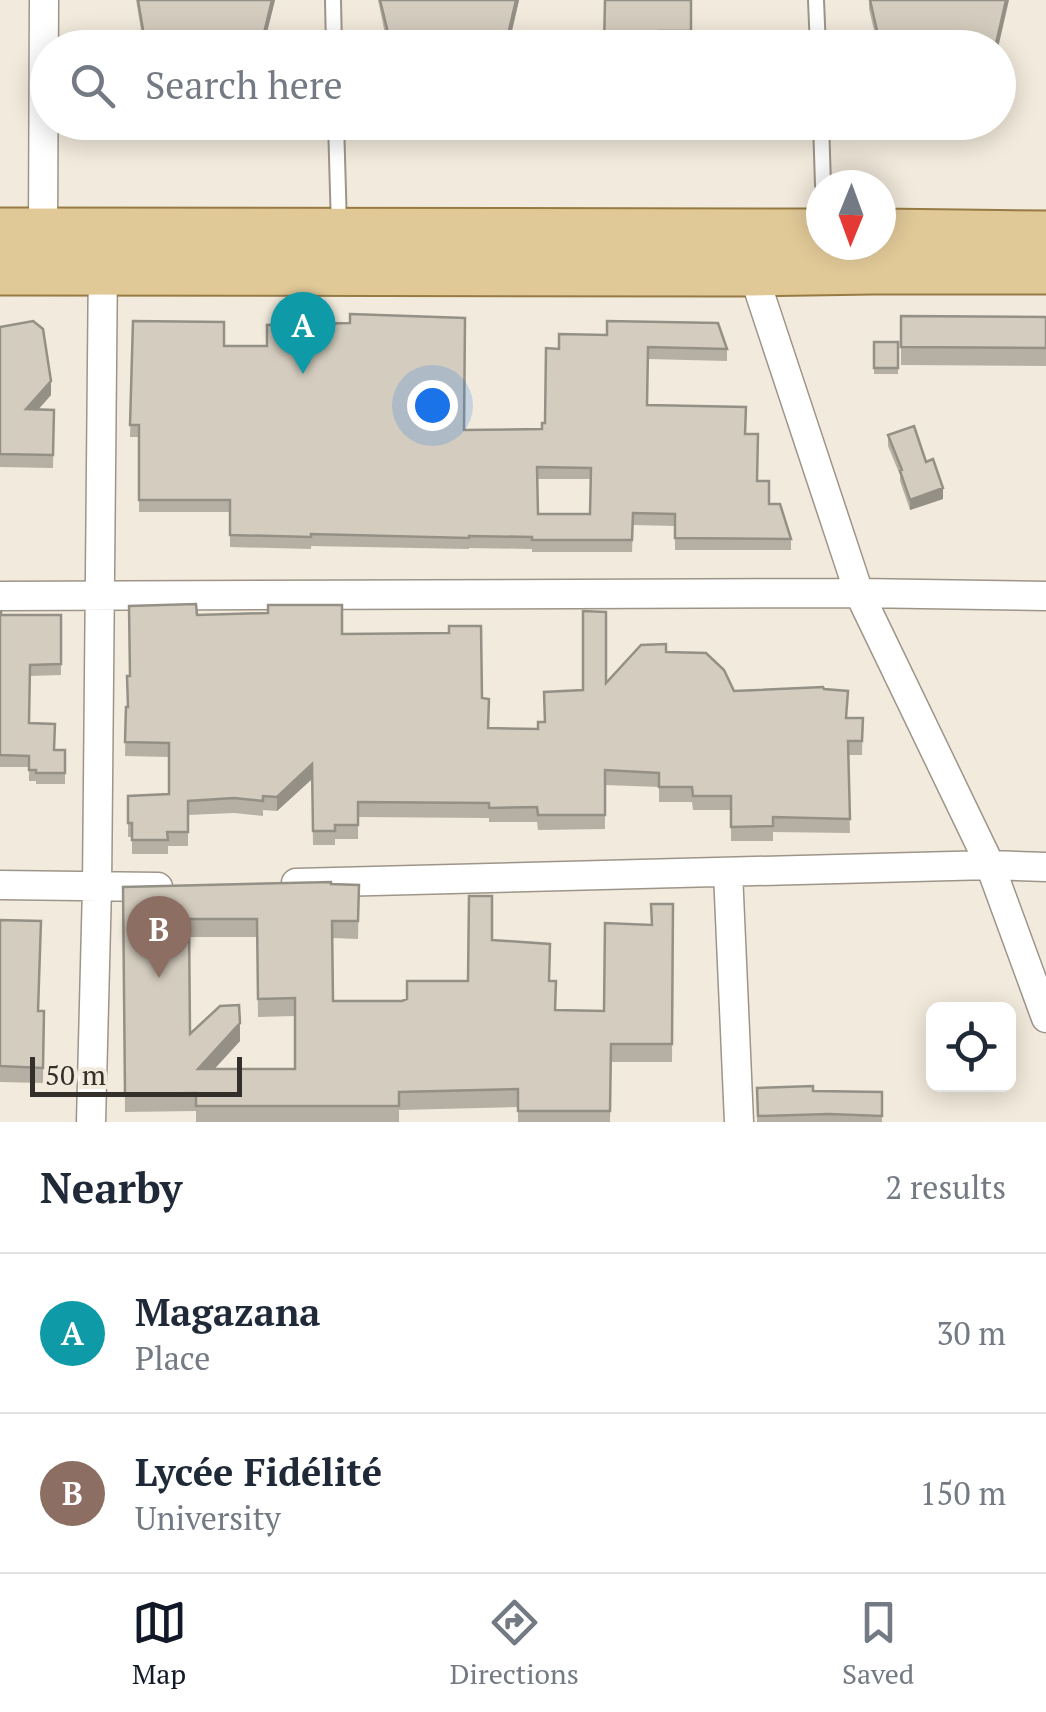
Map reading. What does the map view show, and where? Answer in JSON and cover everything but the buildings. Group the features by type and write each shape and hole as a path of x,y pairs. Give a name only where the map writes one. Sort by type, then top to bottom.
{"main road":[{"path":"21,231 104,253 753,274 1046,271"},
{"path":"0,272 104,253 339,232 806,232"},
{"path":"896,232 1046,234"}],"street":[{"path":"41,30 44,0"},
{"path":"21,231 30,140"},
{"path":"91,1122 104,253"},
{"path":"753,274 859,593 990,865 1046,1018"},
{"path":"0,596 1046,596"},
{"path":"275,884 990,865 1046,868"},
{"path":"728,872 738,1122"},
{"path":"0,885 176,886"}],"lane":[{"path":"332,0 333,30"},
{"path":"816,0 817,30"},
{"path":"336,140 339,232"},
{"path":"821,140 822,170"}],"place":[{"name":"Magazana","path":"303,374"},
{"name":"Lycée Fidélité","path":"159,978"}]}
